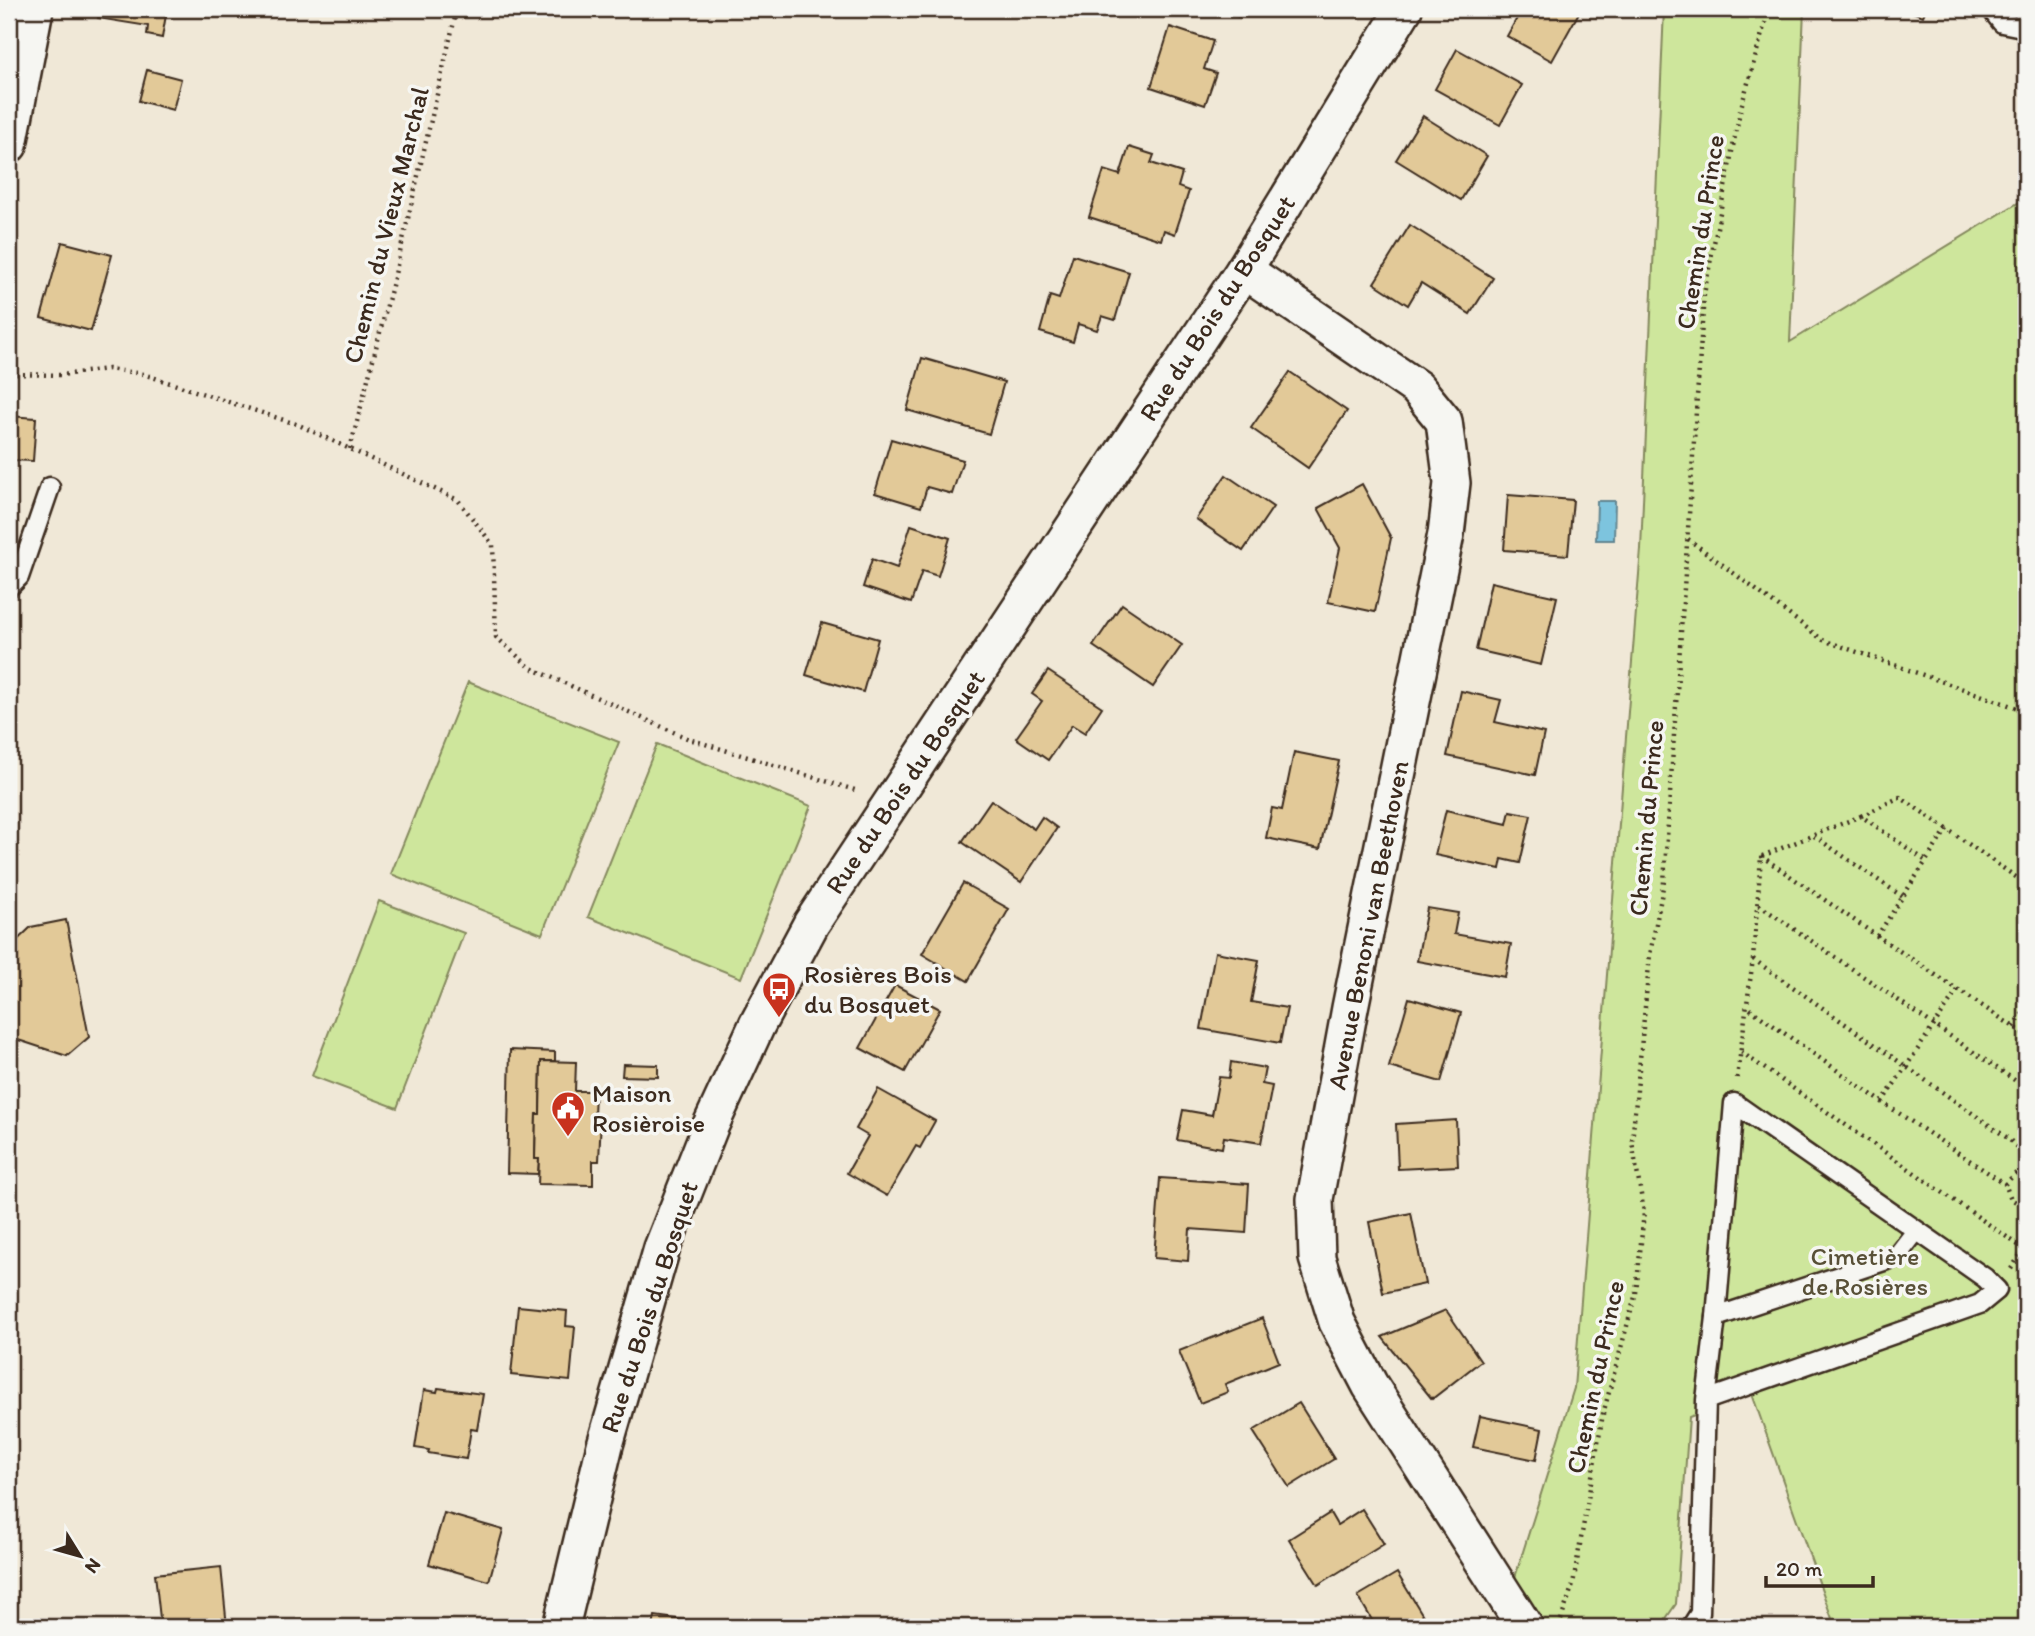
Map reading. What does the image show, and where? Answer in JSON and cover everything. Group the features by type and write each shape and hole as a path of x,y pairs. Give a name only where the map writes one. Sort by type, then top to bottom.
{"street":[{"path":"9,145 35,9"},
{"name":"Rue du Bois du Bosquet","path":"561,1627 605,1445 662,1248 710,1127 757,1025 811,924 1244,270 1404,9"},
{"name":"Avenue Benoni van Beethoven","path":"1244,270 1417,388 1444,421 1452,483 1446,534 1350,1008 1315,1199 1317,1258 1337,1322 1370,1385 1525,1627"}],"lane":[{"path":"1991,9 2001,23 2017,26 2026,23"},
{"path":"9,587 19,577 50,487"},
{"path":"1706,1400 1980,1304 1997,1290 1985,1278 1734,1103"},
{"path":"1691,1627 1700,1613 1706,1400 1716,1317 1734,1103"},
{"path":"1716,1317 1896,1257 1916,1231"}],"path":[{"name":"Chemin du Vieux Marchal","path":"350,449 398,261 457,9"},
{"name":"Chemin du Prince","path":"1558,1627 1573,1584 1603,1414 1636,1293 1644,1212 1632,1142 1650,955 1664,882 1704,294 1740,111 1769,9"},
{"path":"9,374 62,376 108,369 143,374 299,425 458,500 493,545 496,637 531,668 689,739 893,801"},
{"path":"1687,539 1824,640 2026,711"},
{"path":"1761,856 1814,836 1900,797 2026,884"},
{"path":"1861,816 1926,861"},
{"path":"1877,936 1947,829"},
{"path":"1814,836 1903,897"},
{"path":"1734,1103 1759,905 1761,856"},
{"path":"1761,856 2026,1035"},
{"path":"1759,905 2026,1088"},
{"path":"1753,959 2009,1139 2026,1157"},
{"path":"1882,1102 1958,990"},
{"path":"2014,1027 2026,1008"},
{"path":"1750,1009 2005,1184 2011,1199 2026,1208"},
{"path":"1741,1052 2024,1249"},
{"path":"2005,1184 2026,1163"},
{"path":"1997,1290 2024,1249 2026,1233"}],"green space":[{"name":"Cimetière de Rosières","path":"1664,9 1804,9 1790,342 2026,198 2026,1627 1936,1627 1934,1623 1923,1627 1835,1627 1752,1394 1689,1417 1676,1604 1660,1627 1546,1627 1512,1587 1574,1388 1641,549"},
{"path":"468,682 619,742 542,934 391,874"},
{"path":"657,744 811,806 741,978 588,917"},
{"path":"379,901 464,933 397,1108 312,1076"}],"water":[{"path":"1597,501 1615,501 1614,540 1596,540"}],"building":[{"path":"99,9 167,9 162,38 147,35 148,26 98,18"},
{"path":"1214,9 1242,9 1239,17"},
{"path":"1522,9 1581,9 1552,61 1507,36"},
{"path":"1904,9 1926,9 1923,16"},
{"path":"1170,27 1213,41 1204,69 1216,73 1205,105 1151,87"},
{"path":"1457,49 1522,85 1500,125 1435,89"},
{"path":"147,70 181,79 173,110 139,101"},
{"path":"1423,116 1487,156 1461,200 1396,160"},
{"path":"1129,147 1154,155 1151,163 1182,173 1178,187 1189,191 1175,234 1164,230 1161,240 1089,217 1104,170 1120,175"},
{"path":"1410,225 1493,278 1470,314 1421,283 1408,305 1374,283"},
{"path":"62,242 112,255 91,331 41,318"},
{"path":"1073,255 1129,272 1115,320 1102,316 1097,330 1078,324 1073,342 1040,332 1050,296 1059,299"},
{"path":"922,358 1004,382 989,434 907,410"},
{"path":"1290,372 1347,411 1308,468 1251,428"},
{"path":"9,416 36,418 33,461 9,460"},
{"path":"891,439 963,460 952,494 927,487 921,507 875,493"},
{"path":"1226,475 1273,507 1243,551 1196,519"},
{"path":"1362,484 1391,538 1375,612 1328,602 1340,548 1318,508"},
{"path":"1508,495 1573,500 1568,555 1504,550"},
{"path":"911,525 950,538 938,576 922,571 911,603 863,587 872,559 897,568"},
{"path":"1491,582 1557,597 1541,665 1476,650"},
{"path":"1122,604 1182,645 1153,687 1093,646"},
{"path":"822,623 878,639 863,692 806,675"},
{"path":"1048,671 1102,707 1085,733 1072,725 1048,760 1016,738 1042,701 1032,694"},
{"path":"1461,691 1501,700 1495,722 1544,733 1535,775 1447,756"},
{"path":"1294,752 1339,761 1320,849 1266,838 1272,808 1282,810"},
{"path":"991,800 1034,829 1042,817 1057,828 1021,882 962,842"},
{"path":"1446,810 1507,824 1510,811 1531,815 1520,863 1502,859 1500,869 1435,855"},
{"path":"963,883 1009,909 968,981 922,954"},
{"path":"1427,908 1458,913 1454,934 1511,944 1505,977 1417,961"},
{"path":"66,920 89,1037 67,1056 9,1037 9,948 31,927"},
{"path":"1215,952 1259,960 1251,1002 1287,1008 1280,1043 1201,1029"},
{"path":"895,985 940,1009 905,1072 860,1048"},
{"path":"1409,998 1461,1013 1441,1082 1389,1067"},
{"path":"510,1050 555,1052 555,1061 541,1061 540,1114 536,1114 535,1159 539,1159 538,1174 507,1173"},
{"name":"Maison Rosièroise","path":"541,1061 576,1062 575,1091 595,1091 594,1116 601,1117 599,1161 593,1161 593,1185 538,1184 539,1159 535,1159 536,1114 540,1114"},
{"path":"1231,1062 1265,1068 1262,1084 1272,1086 1261,1143 1224,1137 1222,1148 1177,1140 1183,1110 1212,1115 1219,1077 1229,1078"},
{"path":"623,1064 658,1065 658,1077 622,1076"},
{"path":"878,1089 935,1121 920,1148 916,1146 887,1196 847,1173 868,1136 856,1129"},
{"path":"1456,1120 1458,1166 1398,1169 1396,1124"},
{"path":"1160,1178 1249,1184 1246,1233 1190,1229 1188,1261 1154,1258"},
{"path":"1411,1213 1425,1284 1383,1293 1369,1222"},
{"path":"518,1306 567,1311 566,1326 575,1327 570,1381 511,1375"},
{"path":"1446,1310 1481,1361 1432,1399 1382,1337"},
{"path":"1262,1318 1279,1362 1225,1384 1228,1392 1200,1403 1179,1351"},
{"path":"438,1388 483,1394 477,1430 471,1429 466,1459 428,1453 429,1450 415,1448 424,1390 437,1392"},
{"path":"1299,1403 1334,1459 1289,1487 1253,1431"},
{"path":"1480,1416 1542,1429 1536,1460 1473,1447"},
{"path":"1362,1509 1384,1544 1318,1585 1289,1539 1330,1513 1337,1525"},
{"path":"444,1513 503,1530 489,1581 429,1564"},
{"path":"221,1567 227,1627 161,1627 155,1574"},
{"path":"1397,1573 1430,1627 1376,1627 1358,1596"},
{"path":"655,1616 691,1621 690,1627 653,1627"}],"place":[{"name":"Rosières Bois du Bosquet","path":"779,1019"},
{"name":"Maison Rosièroise","path":"568,1138"}]}
